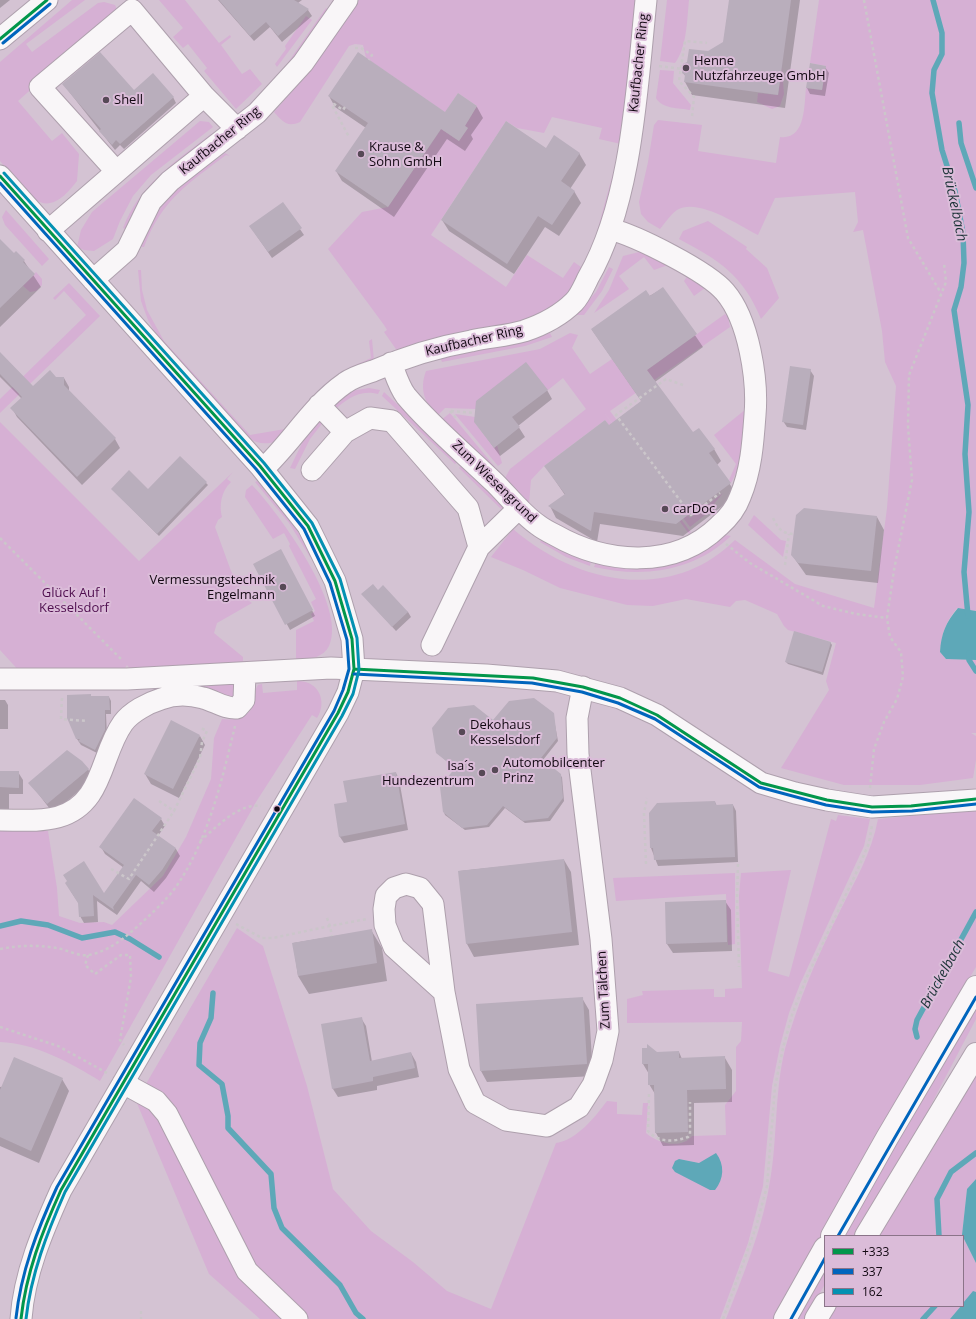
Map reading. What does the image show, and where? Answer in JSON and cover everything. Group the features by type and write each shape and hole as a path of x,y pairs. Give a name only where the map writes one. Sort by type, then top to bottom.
{"main road":[{"path":"833,1235 886,1138 976,987"},
{"path":"867,1235 976,1054"},
{"path":"786,1319 824,1250"},
{"path":"816,1319 824,1306"}],"street":[{"path":"0,39 47,0"},
{"name":"Kaufbacher Ring","path":"93,280 127,250 151,201 170,181 257,113 284,85 303,62 347,0"},
{"name":"Kaufbacher Ring","path":"263,469 278,455 319,405 346,382 391,363 430,350 524,331 555,317 575,301 596,265 610,229 630,142 646,0"},
{"path":"116,171 40,87 132,10 204,96 237,129"},
{"path":"48,231 204,96"},
{"path":"0,176 263,469 308,526 329,569 352,639 354,669 348,692 338,713 61,1190 44,1227 25,1288 21,1319"},
{"name":"Zum Wiesengrund","path":"391,363 405,394 434,424 538,526 570,544 603,554 636,559 660,556 689,548 708,537 726,520 740,498 752,456 757,394 752,361 740,318 725,292 705,276 627,233 610,229"},
{"path":"319,405 345,432"},
{"path":"312,470 345,432 370,418 392,421 468,508 479,547"},
{"path":"432,645 479,547 519,508"},
{"path":"0,679 177,677 354,669 533,678 583,687 620,698 657,715 760,783 767,785 827,800 872,807 975,800"},
{"path":"0,820 49,819 69,812 83,802 92,792 99,779 109,747 115,735 124,722 133,713 161,698 176,695 203,698 225,707 237,708 244,700 245,673"},
{"name":"Zum Tälchen","path":"444,992 394,947 385,926 384,909 386,896 394,888 406,884 420,888 433,904 444,992 459,1069 475,1103 506,1120 547,1126 578,1107 593,1085 602,1060 608,1031 602,939 578,754 576,718 583,687"},
{"path":"123,1083 156,1101 167,1114 247,1271 297,1319"}],"path":[{"path":"864,0 908,238 941,293"},
{"path":"692,116 694,97 679,81 685,41 707,43"},
{"path":"355,48 360,48 372,55 369,60"},
{"path":"663,66 682,69"},
{"path":"345,108 343,110 334,104 332,105 349,137"},
{"path":"870,790 874,749 884,722 897,699 903,677 901,652 890,637 887,618 894,570 912,480 908,426 909,375 946,282 944,263"},
{"path":"683,385 666,379 616,415 691,515 724,490"},
{"path":"434,424 447,411 474,413"},
{"path":"773,518 778,529 784,533 793,534"},
{"path":"785,565 789,534"},
{"path":"0,538 127,665"},
{"path":"726,544 750,563 823,606 856,614 887,618"},
{"path":"63,679 62,719 87,721"},
{"path":"0,949 22,945 58,948 88,955 106,950 122,941 159,907 178,885 199,842 219,792 235,725"},
{"path":"111,869 129,879 174,811 200,758 202,742 207,731 201,728"},
{"path":"646,864 644,813 647,798"},
{"path":"159,801 174,811"},
{"path":"199,842 241,810 253,805 264,806"},
{"path":"723,1319 756,1228 767,1186 775,1087 792,1015 806,979 866,850 874,819"},
{"path":"738,864 736,898 740,967"},
{"path":"327,918 332,936"},
{"path":"236,924 262,938 274,938 370,919"},
{"path":"88,955 85,965 95,974 121,955 130,955 131,977 120,1040 125,1046"},
{"path":"0,1027 58,1046 123,1083"},
{"path":"649,1094 648,1131 653,1137 663,1141 679,1140 688,1137 690,1134 690,1102"},
{"path":"141,1311 141,1319"}],"green space":[{"path":"72,0 85,0 26,44 32,52 98,3 104,2 115,5 118,12 18,101 52,141 62,133 79,154 77,181 65,195 54,202 44,203 36,200 27,193 0,161 0,62"},
{"path":"159,0 185,0 219,43 230,35 231,37 221,45 242,74 250,69 262,84 236,109 204,71 207,68 188,44 183,48 173,37 183,28"},
{"path":"359,0 638,0 621,155 606,218 595,251 592,250 621,144 599,139 602,128 552,117 544,133 517,128 506,121 431,235 506,287 527,255 563,278 574,262 581,267 584,276 573,292 561,305 547,314 533,320 423,344 398,352 384,332 387,330 384,325 328,249 362,212 388,207 450,116 366,58 363,45 355,44 349,46 300,122 295,124 285,123 274,112 315,65","holes":["458,93 477,106 468,121 448,108","452,117 468,128 459,141 443,130"]},
{"path":"667,0 689,0 684,41 679,57 675,63 660,61"},
{"path":"819,0 976,0 976,611 957,608 945,628 940,652 946,659 976,660 976,733 971,733 976,736 976,760 973,778 920,785 844,785 781,768 829,690 826,681 836,643 788,630 777,614 745,600 736,601 730,607 686,599 653,606 627,605 560,588 523,570 491,557 513,529 538,548 566,563 594,574 624,579 653,579 682,573 709,560 735,540 795,584 874,608 887,508 896,386 885,362 882,331 863,230 853,232 858,222 855,192 775,198 758,235 719,214 696,207 686,207 677,210 670,216 660,229 648,222 641,214 639,202 654,125 658,120 702,125 698,151 776,163 780,137 795,133 802,120 806,88 822,90 826,66 810,63"},
{"path":"326,8 330,11 284,71 282,71"},
{"path":"306,16 312,20 277,67 275,64 286,49 285,46"},
{"path":"782,67 784,94 780,106 772,109 757,102 758,93 778,95"},
{"path":"660,70 674,71 673,83 691,105 690,110 666,106 659,102 656,98"},
{"path":"200,121 209,122 213,127 151,175 133,196 120,221 113,239 94,251 84,250 77,247 81,230 92,212"},
{"path":"211,134 215,138 128,230 123,228 130,213 149,186 172,164"},
{"path":"225,153 230,156 226,155 188,184 168,204 151,230 144,247 141,247 155,216 164,203 174,192"},
{"path":"6,210 49,259 42,266 5,225 2,217"},
{"path":"708,221 747,247 746,249 767,268 779,298 761,319 746,291 728,270 706,254 679,239 683,231"},
{"path":"639,252 668,265 654,270 644,257 619,276 629,289 594,313 609,290 623,256"},
{"path":"609,267 613,269 602,291 584,315 576,315 596,292"},
{"path":"138,270 141,270 142,290 147,310 164,341 250,435 285,429 304,405 326,384 345,370 371,358 369,341 372,339 374,361 277,441 265,443 254,441 247,437 161,343 148,320 141,301"},
{"path":"36,272 42,279 42,285 36,291 30,292 23,286"},
{"path":"688,275 705,288 694,296 684,281"},
{"path":"69,283 100,316 0,413 0,399 86,315 64,291 55,300 53,298"},
{"path":"725,314 728,317 730,327 610,411 690,518 723,493 705,515 690,527 603,411 691,532 689,534 605,420 544,466 531,480 529,503 505,478 510,469 586,409 563,378 548,390 476,409 445,408 437,416 429,406 424,396 423,384 426,371 540,349 570,333 578,335 572,348 590,374 612,359 629,383"},
{"path":"550,333 552,337 525,346 442,362 440,357 524,342"},
{"path":"369,388 380,390 378,394 365,393 354,396 333,411 330,407 350,391"},
{"path":"384,392 459,461 455,464 382,396"},
{"path":"746,409 741,457 739,466 731,483 729,480 736,464 714,435"},
{"path":"450,413 495,467 493,467 441,420"},
{"path":"455,414 475,417 475,423 494,448 497,445 502,463 498,466"},
{"path":"320,418 324,421 310,439 295,469 290,468 305,437"},
{"name":"Glück Auf ! Kesselsdorf","path":"0,422 139,561 233,472 227,479 231,482 223,494 221,508 222,517 218,520 215,527 231,571 246,599 252,603 217,623 214,633 243,657 243,661 296,660 296,630 314,621 311,614 315,611 311,602 316,599 284,533 273,539 245,497 246,490 252,485 278,516 293,538 320,585 329,608 332,629 327,650 316,657 300,661 299,664 155,673 147,670 131,670 127,665 121,674 21,673 0,650"},
{"path":"463,464 506,506 501,509 459,468"},
{"path":"255,482 260,482 285,512 313,555 310,557 289,523"},
{"path":"754,515 781,540 786,541 783,557 748,525"},
{"path":"725,535 731,536 700,558 684,565 649,572 631,572 594,567 596,562 668,565 694,556"},
{"path":"543,538 591,561 590,566 566,557 540,542"},
{"path":"297,681 311,684 319,693 321,705 317,718 312,715 256,802 100,1081 77,1067 52,1055 26,1046 0,1042 0,831 48,831 57,888 59,916 80,923 104,922 112,925 163,876 186,837 211,779 214,738 222,719 239,718 248,713 254,703 258,685 262,684 263,693 297,690"},
{"path":"234,682 237,700 158,692 158,684"},
{"path":"976,810 976,967 927,1049 774,1319 726,1319 751,1254 766,1203 774,1152 779,1083 790,1031 816,961 872,843 878,819"},
{"path":"838,815 870,819 864,846 800,984 789,1013 780,1046 772,1086 763,1186 748,1243 720,1319 260,1319 209,1274 136,1101 237,928 263,946 307,1086 333,1189 371,1231 413,1262 447,1291 491,1309 556,1143 564,1141 578,1133 591,1121 607,1101 617,1102 617,1114 642,1115 643,1103 648,1103 646,1133 656,1140 669,1144 682,1143 692,1136 726,1135 725,1105 736,1091 736,1047 741,1041 742,1022 627,1023 627,999 643,995 642,991 714,989 714,997 725,997 725,989 742,988 739,896 741,873 791,870 768,971 789,977 831,819 836,821","holes":["679,1159 699,1163 675,1172"]},
{"path":"735,873 735,944 728,945 726,894 616,901 613,878"},
{"path":"976,1006 976,1019 913,1139 855,1235 844,1235"},
{"path":"976,1073 976,1179 967,1189 962,1235 879,1235 941,1135"},
{"path":"964,1240 976,1263 976,1292 973,1292 964,1302"},
{"path":"824,1270 824,1286 805,1319 797,1319"},
{"path":"834,1307 960,1307 950,1319 828,1319"}],"water":[{"path":"958,608 976,611 976,660 946,659 940,652 945,628 950,618"},
{"path":"716,1153 721,1162 722,1177 715,1190 710,1190 675,1172 672,1168 675,1161 679,1159 699,1163"},
{"path":"976,1179 976,1263 964,1239 964,1235 962,1235 967,1189"},
{"path":"973,1291 976,1292 976,1319 950,1319 960,1307 964,1307 964,1302"}],"building":[{"path":"219,0 294,0 309,9 278,36 266,22 250,36"},
{"path":"729,0 791,0 778,95 684,82 685,75 682,73 683,64 687,62 689,49 708,51 723,42"},
{"path":"100,52 134,90 153,73 174,97 120,144 116,140 112,145 99,131 101,129 62,84"},
{"path":"358,52 445,112 458,93 477,106 465,126 468,128 459,141 441,129 388,207 335,171 368,123 328,96"},
{"path":"810,63 826,66 822,90 806,88"},
{"path":"506,121 546,148 554,135 580,153 561,181 575,191 552,225 538,216 507,264 441,220"},
{"path":"283,202 302,228 268,252 249,226"},
{"path":"0,239 14,253 16,251 25,260 23,262 35,274 0,308"},
{"path":"663,287 697,334 647,370 693,432 699,428 715,449 709,453 731,483 676,524 594,512 591,531 548,506 565,494 544,466 605,420 609,425 641,401 591,329 646,290 650,296"},
{"path":"0,352 33,386 50,370 56,377 64,377 64,385 116,438 77,477 10,408 22,397 0,374"},
{"path":"526,362 548,390 512,417 520,427 494,448 474,422 476,401"},
{"path":"790,366 811,369 803,425 782,422"},
{"path":"180,456 207,482 157,534 111,489 129,470 148,489"},
{"path":"804,508 877,516 871,571 798,563 791,555 796,515"},
{"name":"Vermessungstechnik Engelmann","path":"281,549 313,610 285,625 253,564"},
{"path":"373,584 378,590 383,585 408,612 392,627 361,594"},
{"path":"794,631 831,642 822,672 785,662"},
{"path":"91,694 91,696 109,696 110,710 105,710 105,730 95,750 78,741 80,739 76,739 67,718 67,695"},
{"path":"534,698 554,713 557,738 541,758 561,774 563,798 548,818 523,821 503,806 487,825 462,828 443,812 440,787 455,768 436,753 432,728 448,708 474,705 493,720 509,701"},
{"path":"171,720 200,735 173,789 144,774"},
{"path":"67,750 82,761 89,769 47,804 28,783"},
{"path":"0,771 19,771 19,788 0,787"},
{"path":"396,772 405,824 339,837 334,804 347,802 343,781"},
{"path":"134,798 162,818 152,831 176,848 162,870 149,885 136,875 113,907 114,910 93,895 94,916 79,917 78,903 65,883 67,881 63,875 84,861 104,893 124,865 99,847"},
{"path":"715,801 716,805 733,804 735,857 654,860 653,848 650,848 649,813 657,803"},
{"path":"564,859 572,932 466,944 458,871"},
{"path":"726,900 727,942 666,944 665,902"},
{"path":"372,929 377,963 298,976 292,943"},
{"path":"583,997 587,1064 480,1071 476,1004"},
{"path":"362,1017 370,1061 411,1052 415,1068 373,1077 373,1081 332,1089 321,1024"},
{"path":"647,1044 657,1052 679,1051 679,1058 725,1056 726,1089 687,1090 688,1132 655,1133 654,1085 648,1085 648,1064 642,1064 642,1048 647,1048"},
{"path":"14,1057 63,1078 31,1151 0,1137 0,1090"}],"waterway":[{"name":"Brückelbach","path":"933,0 942,33 942,54 934,70 932,93 942,150 955,191 963,233 964,263 961,287 954,310 968,405 965,454 969,512 964,572 968,616"},
{"path":"959,123 961,143 976,188"},
{"name":"Brückelbach","path":"969,653 969,660 976,671"},
{"name":"Brückelbach","path":"917,1037 915,1029 917,1020 976,912"},
{"path":"0,926 21,921 48,925 82,938 115,932 130,939 159,957"},
{"path":"213,993 211,1018 200,1043 199,1065 222,1084 228,1116 228,1128 271,1174 274,1208 282,1228 340,1285 356,1313 363,1319"},
{"name":"Brückelbach","path":"939,1235 937,1199 951,1172 976,1153"},
{"name":"Brückelbach","path":"923,1319 934,1307"}],"transit line":[{"name":"+333","path":"0,39 47,0"},
{"name":"337","path":"3,43 50,4"},
{"name":"162","path":"4,173 264,463 312,523 340,579 357,638 359,670 353,694 342,716 65,1192 52,1223 36,1270 28,1302 26,1319"},
{"name":"+333","path":"0,176 260,466 308,526 335,581 352,639 354,669 348,692 338,713 61,1190 47,1221 31,1269 23,1302 21,1319"},
{"name":"337","path":"0,183 256,469 304,529 330,583 347,640 349,669 343,690 334,711 57,1187 31,1251 18,1301 16,1318"},
{"name":"+333","path":"354,669 533,678 583,687 620,698 657,715 761,783 827,800 872,807 911,806 976,799"},
{"name":"337","path":"354,674 532,683 582,692 618,703 655,719 759,787 826,805 872,812 912,811 976,804"},
{"name":"337","path":"839,1235 976,997"},
{"name":"337","path":"791,1319 824,1260"}],"place":[{"name":"Henne Nutzfahrzeuge GmbH","path":"686,68"},
{"name":"Shell","path":"106,100"},
{"name":"Krause & Sohn GmbH","path":"361,154"},
{"name":"carDoc","path":"665,509"},
{"name":"Vermessungstechnik Engelmann","path":"283,587"},
{"name":"Dekohaus Kesselsdorf","path":"462,732"},
{"name":"Automobilcenter Prinz","path":"495,770"},
{"name":"Isa´s Hundezentrum","path":"482,773"}]}
